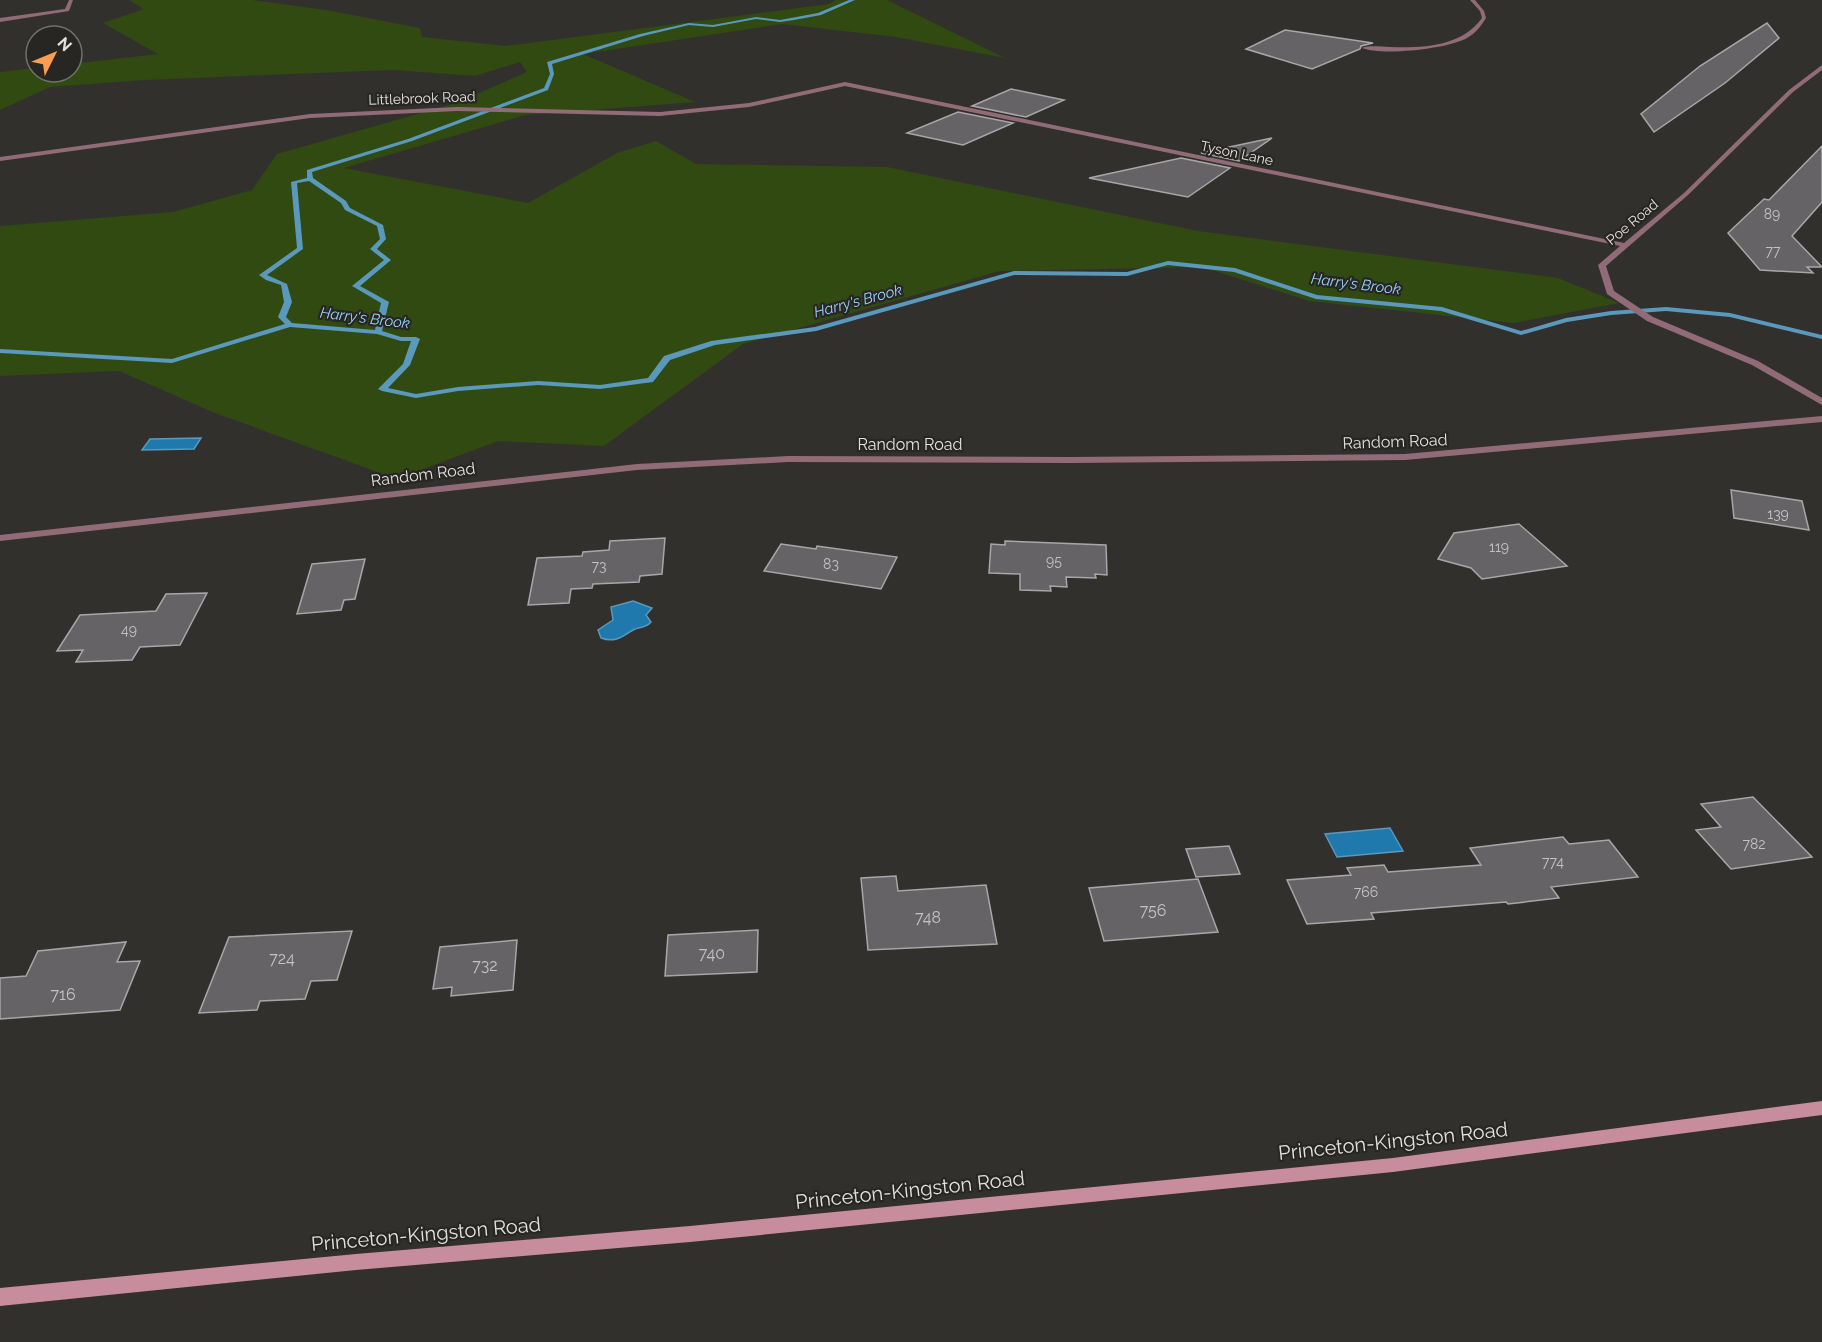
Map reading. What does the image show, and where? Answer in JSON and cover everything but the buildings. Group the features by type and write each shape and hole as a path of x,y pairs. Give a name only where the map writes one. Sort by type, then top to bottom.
{"main road":[{"name":"Princeton-Kingston Road","path":"0,1297 345,1263 690,1234 1393,1166 1822,1108"}],"street":[{"path":"0,20 52,15 67,10 71,0"},
{"path":"1365,48 1413,49 1462,38 1474,32 1484,18 1482,11 1472,0"},
{"name":"Poe Road","path":"1822,67 1791,91 1686,194 1602,265 1610,292 1650,319 1755,363 1822,402"},
{"name":"Tyson Lane","path":"845,84 1625,245"},
{"name":"Littlebrook Road","path":"0,159 310,116 406,110 480,109 607,114 692,112 749,105 845,84"},
{"name":"Random Road","path":"0,538 648,466 871,458 1070,460 1405,457 1822,418"}],"green space":[{"path":"129,0 253,0 326,10 420,28 422,37 506,46 829,4 835,0 887,0 1005,58 896,37 782,24 583,54 695,102 525,115 344,168 528,203 617,153 656,141 696,164 887,167 1198,231 1558,278 1619,303 1514,323 1309,301 1203,267 1000,271 743,344 604,446 498,441 397,479 215,413 119,371 0,376 0,226 173,212 252,190 277,154 456,103 527,72 520,62 475,76 393,70 145,80 50,87 0,110 0,72 24,69 24,84 84,84 84,63 158,54 103,23 144,9"}],"water":[{"path":"201,438 194,449 142,450 150,439"},
{"path":"633,601 652,608 646,615 651,622 647,626 618,638 610,640 601,638 598,630 613,620 611,607"},
{"path":"1390,828 1403,851 1337,857 1325,834"}],"waterway":[{"path":"310,179 309,171 410,140 546,89 552,74 549,63 642,35 689,24 713,26 756,18 780,21 794,19 819,14 853,0"},
{"path":"290,325 282,317 288,302 284,284 262,275 300,249 294,182 310,179"},
{"path":"310,179 344,202 347,209 380,225 383,239 373,249 388,260 355,286 385,302 378,332"},
{"name":"Harry's Brook","path":"378,332 401,339 416,339 406,365 382,389 416,396 458,389 538,383 600,387 650,380 667,358 714,343 816,329 1014,273 1127,274 1168,263 1235,270 1316,297 1442,309 1521,333 1566,320 1611,313 1666,309 1730,315 1822,337"},
{"name":"Harry's Brook","path":"0,351 172,361 290,325"},
{"name":"Harry's Brook","path":"290,325 378,332"}]}
